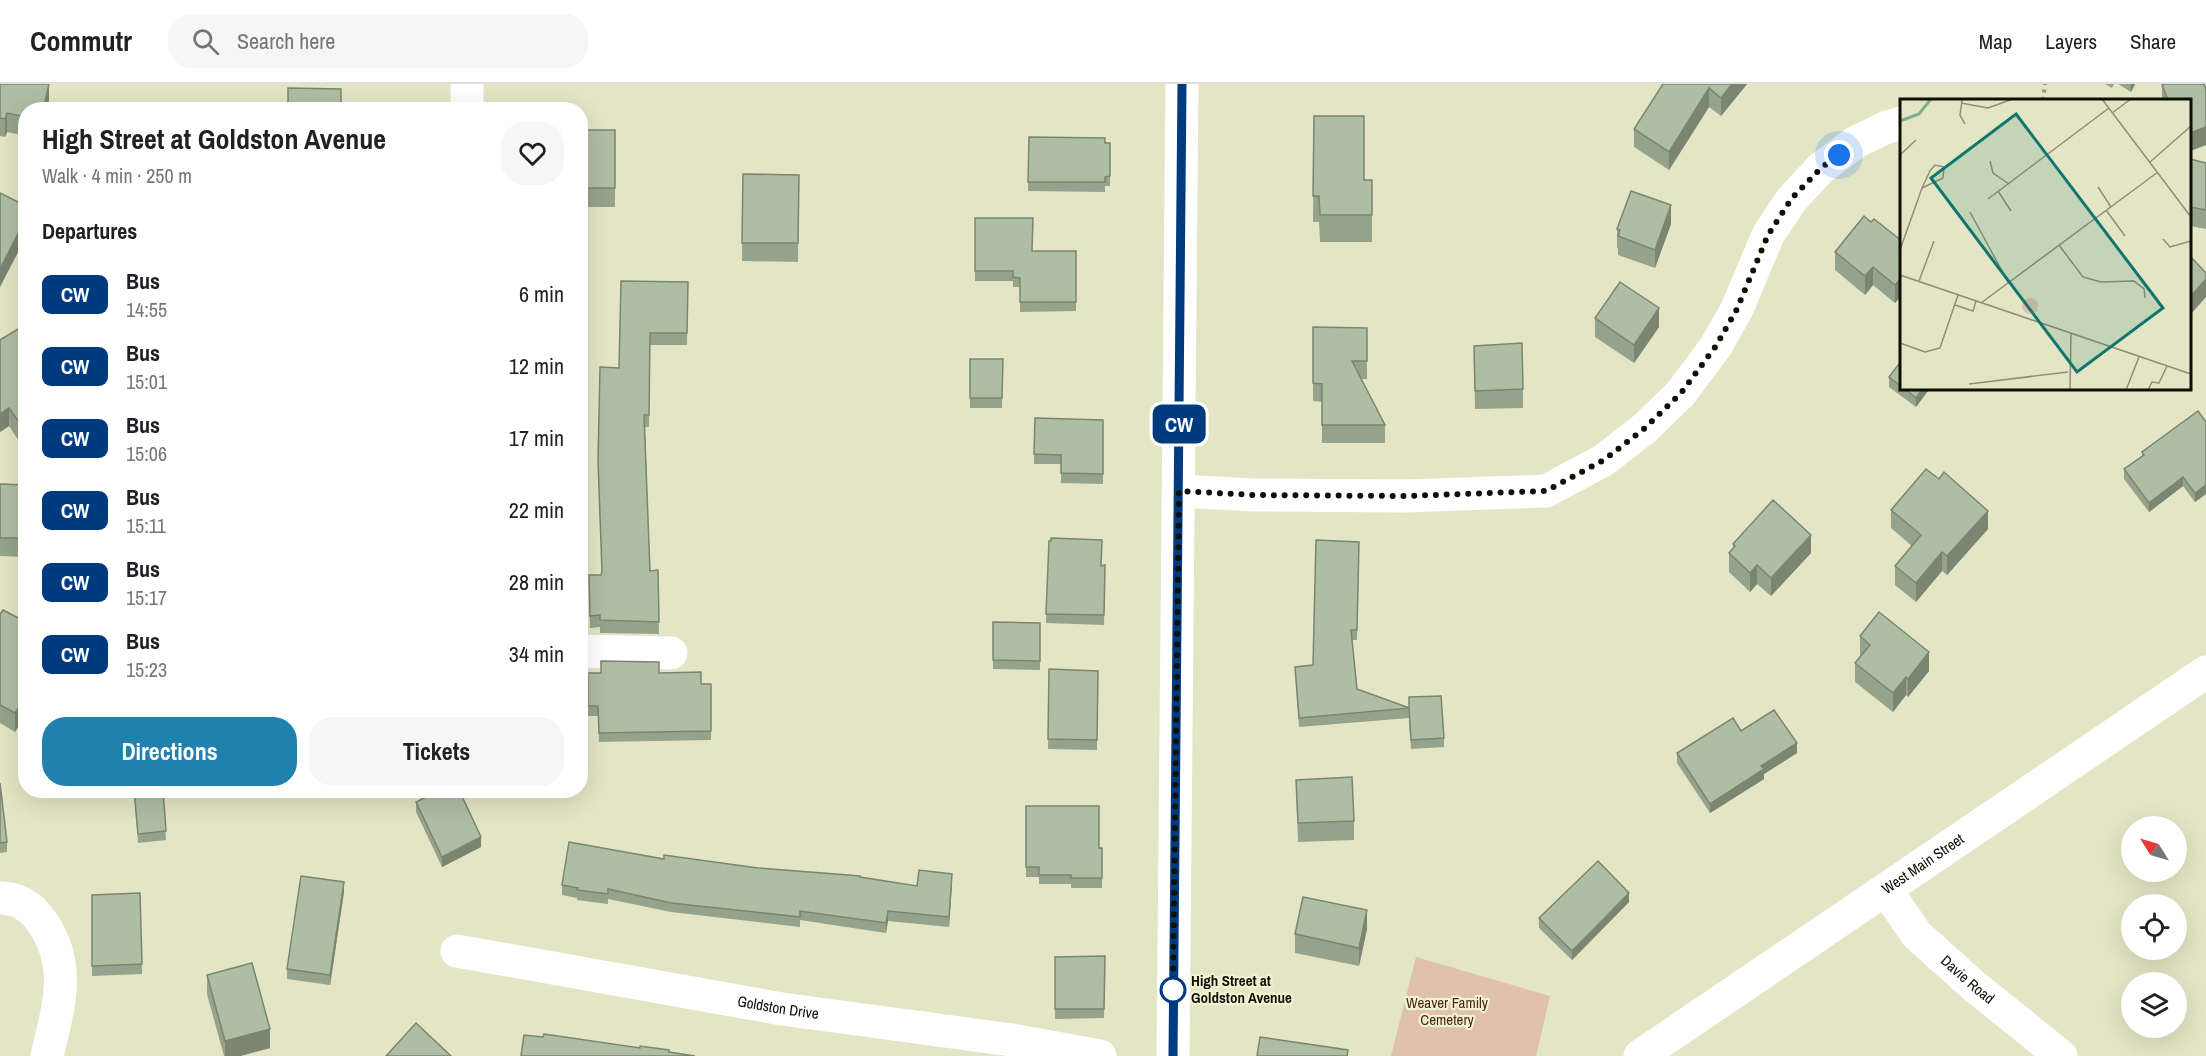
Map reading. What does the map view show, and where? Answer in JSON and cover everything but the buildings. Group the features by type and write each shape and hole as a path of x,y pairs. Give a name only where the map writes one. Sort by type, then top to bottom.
{"street":[{"path":"467,84 467,102"},
{"path":"1173,1056 1182,84"},
{"path":"1179,491 1254,495 1405,496 1546,491 1604,460 1645,428 1681,393 1716,346 1737,309 1768,235 1792,198 1821,168 1856,142 1887,127 1900,124"},
{"path":"588,651 671,653"},
{"name":"West Main Street","path":"1640,1056 2206,672"},
{"name":"Davie Road","path":"1886,890 1917,935 1974,986 2061,1056"},
{"path":"0,898 13,898 35,912 53,938 62,971 58,1007 47,1056"},
{"name":"Goldston Drive","path":"457,951 782,1009 1012,1041 1100,1056"}],"path":[{"path":"2043,99 2045,84"}],"green space":[{"name":"Weaver Family Cemetery","path":"1416,957 1550,996 1536,1056 1391,1056"}],"bus line":[{"name":"CW","path":"1173,1056 1182,84"}],"place":[{"name":"High Street at Goldston Avenue","path":"1173,990"}],"route":[{"path":"1173,990 1179,491 1254,495 1405,496 1546,491 1604,460 1645,428 1681,393 1716,346 1737,309 1768,235 1792,198 1821,168 1839,155"}]}
